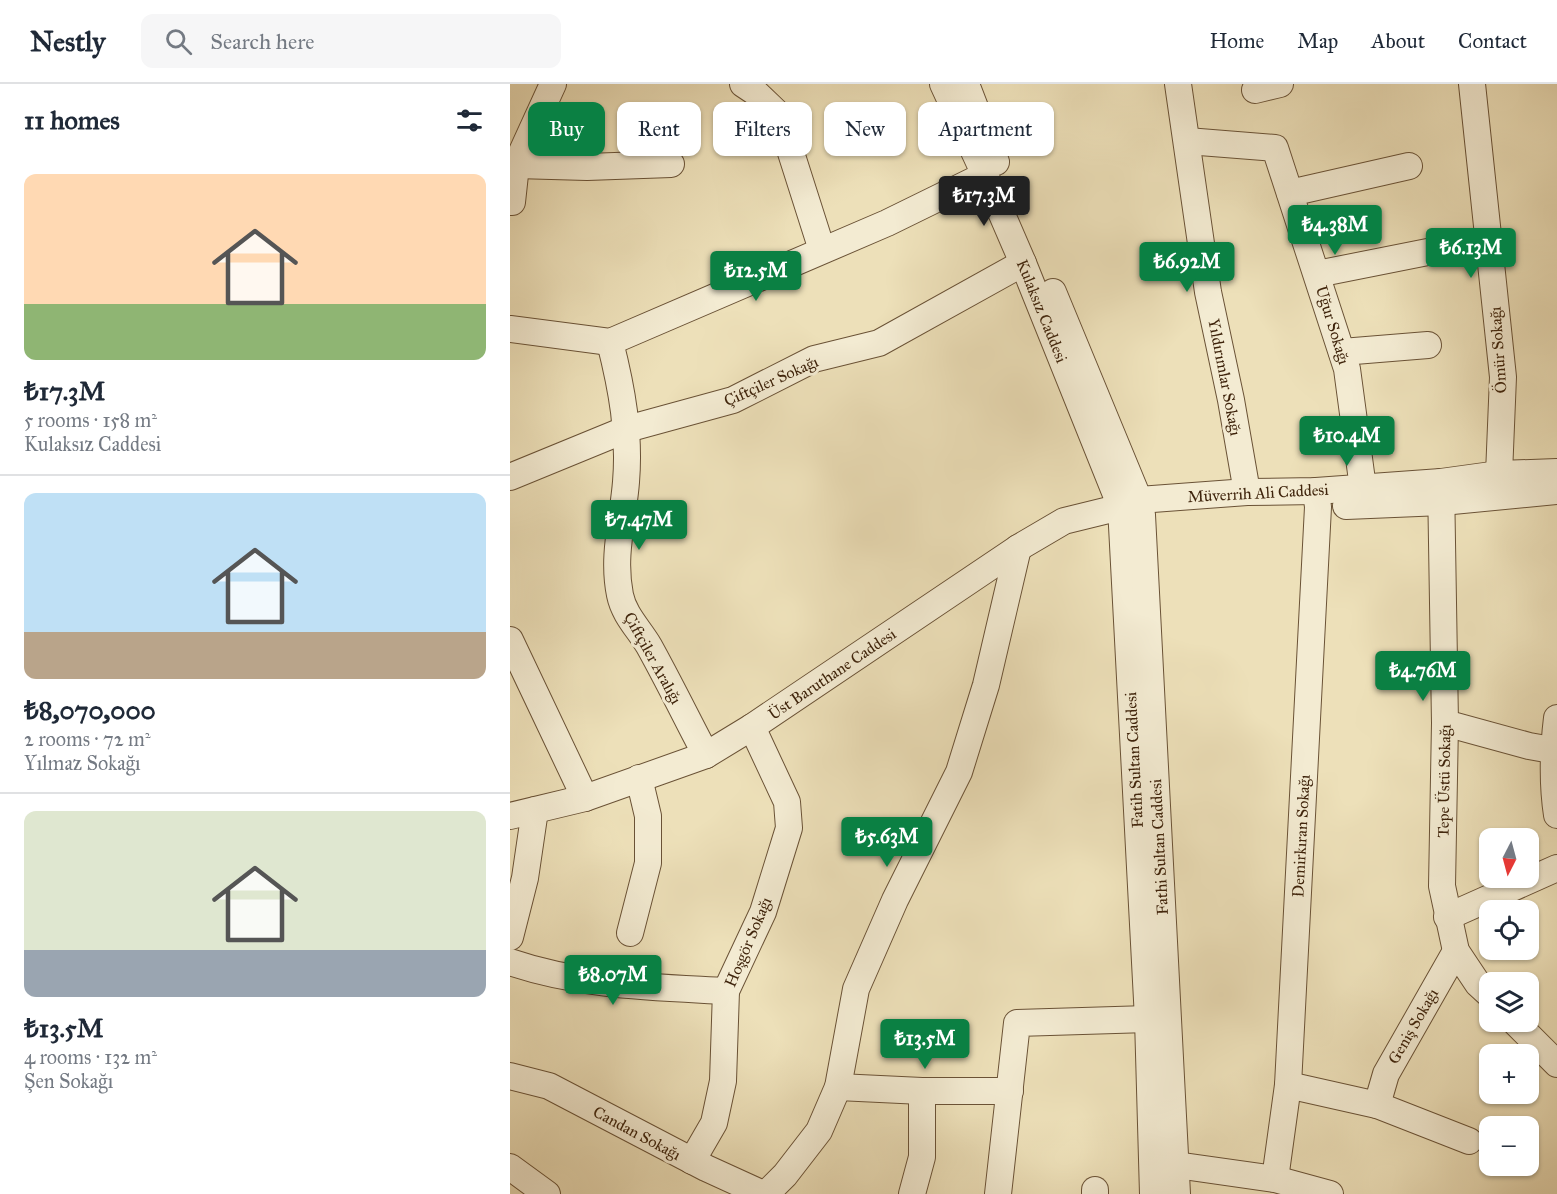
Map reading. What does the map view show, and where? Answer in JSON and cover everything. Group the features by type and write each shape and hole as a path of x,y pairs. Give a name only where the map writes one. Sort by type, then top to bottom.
{"street":[{"path":"510,202 512,202 516,165 553,84"},
{"path":"743,84 779,115 822,250"},
{"name":"Yıldırımlar Sokağı","path":"1178,84 1208,292 1231,400 1247,492"},
{"path":"1255,90 1280,84"},
{"name":"Ömür Sokağı","path":"1472,84 1503,377 1499,474"},
{"name":"Kulaksız Caddesi","path":"960,87 985,175 1134,507"},
{"name":"Kulaksız Caddesi","path":"960,87 1042,263 1134,507"},
{"name":"Uğur Sokağı","path":"1188,141 1275,148 1347,369 1363,488"},
{"path":"516,165 587,167 671,164"},
{"path":"1290,193 1409,166"},
{"path":"510,329 610,342 887,223 985,175"},
{"path":"1317,274 1488,240"},
{"name":"Çiftçiler Sokağı","path":"510,477 627,429 733,400 814,359 879,343 1023,263"},
{"name":"Çiftçiler Aralığı","path":"610,342 621,383 627,429 626,482 616,557 620,597 628,616 648,644 706,755"},
{"path":"1342,352 1428,345"},
{"name":"Müverrih Ali Caddesi","path":"1134,507 1247,492 1317,499 1363,488 1442,492 1499,474 1557,472"},
{"name":"Müverrih Ali Caddesi","path":"1134,507 1442,492 1557,491"},
{"name":"Tepe Üstü Sokağı","path":"1442,492 1445,723 1442,886 1456,951 1479,985"},
{"name":"Demirkıran Sokağı","path":"1275,1179 1288,1085 1317,499"},
{"name":"Üst Baruthane Caddesi","path":"510,816 585,798 706,755 752,727 1018,548 1064,521 1134,507"},
{"name":"Fatih Sultan Caddesi","path":"1134,507 1153,1194"},
{"name":"Fathi Sultan Caddesi","path":"1134,507 1177,1194"},
{"path":"765,1194 785,1175 819,1131 838,1087 856,989 896,900 959,772 986,685 1018,548"},
{"path":"510,640 585,798"},
{"path":"1557,718 1554,796 1557,815"},
{"path":"1445,723 1555,751"},
{"name":"Hoşgör Sokağı","path":"692,1161 714,1123 723,1081 726,991 763,912 789,828 787,802 752,727"},
{"path":"630,933 648,863 648,816 639,778"},
{"path":"510,937 525,878 535,810"},
{"path":"1447,917 1557,868"},
{"name":"Geniş Sokağı","path":"1377,1105 1386,1074 1456,951"},
{"path":"510,962 550,975 597,983 726,991"},
{"path":"998,1194 1017,1023 1148,1019"},
{"path":"1525,1032 1557,1064"},
{"name":"Candan Sokağı","path":"510,1076 549,1086 692,1161 765,1194"},
{"path":"1288,1085 1377,1105 1469,1142"},
{"path":"838,1087 922,1091 1010,1091"},
{"path":"912,1194 922,1157 922,1091"},
{"path":"1176,1165 1275,1179 1330,1194"},
{"path":"510,1168 547,1194"}]}
